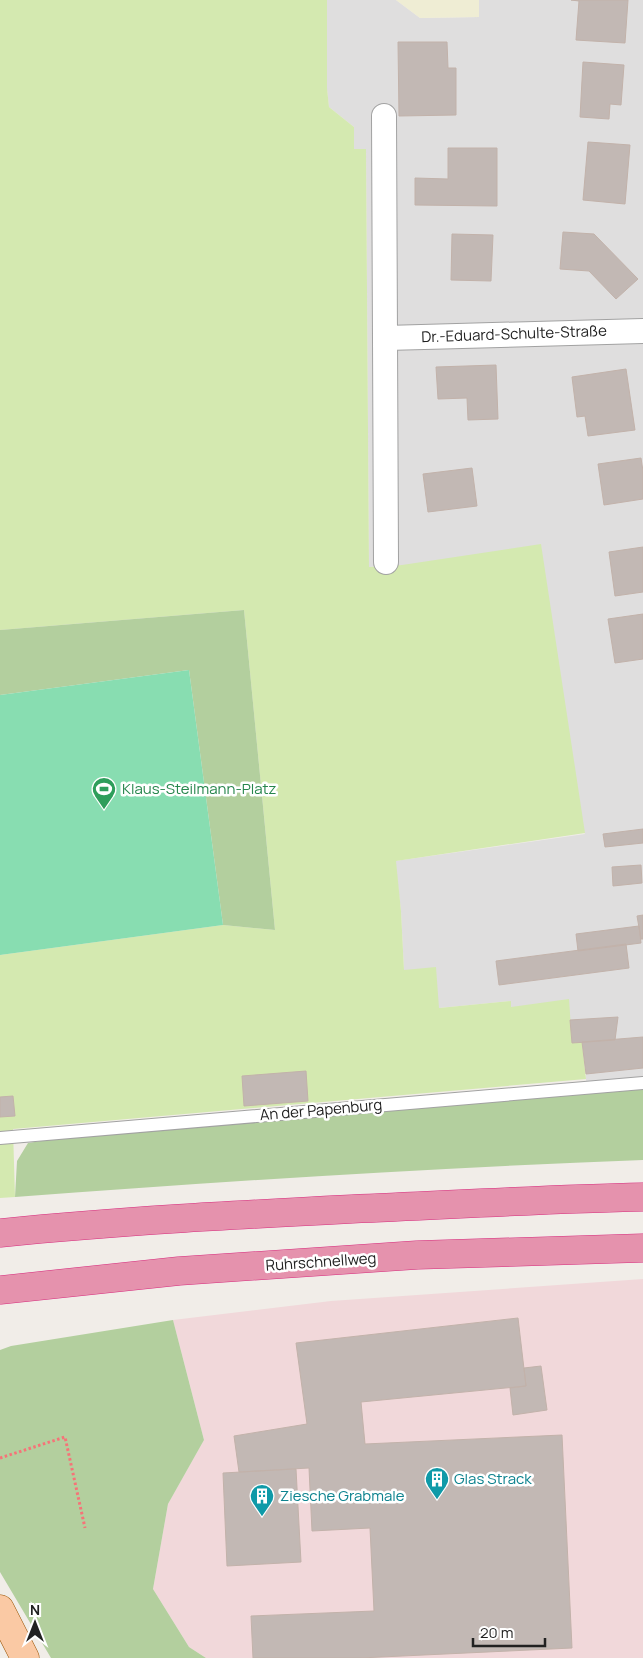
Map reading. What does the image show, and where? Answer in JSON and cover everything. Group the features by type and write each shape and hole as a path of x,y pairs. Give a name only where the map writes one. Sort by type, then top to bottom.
{"highway":[{"path":"0,1233 69,1226 296,1212 576,1198 643,1197"},
{"name":"Ruhrschnellweg","path":"0,1290 179,1271 417,1255 643,1248"}],"main road":[{"path":"0,1609 25,1658"}],"street":[{"path":"384,116 386,562"},
{"name":"Dr.-Eduard-Schulte-Straße","path":"386,338 643,330"}],"lane":[{"name":"An der Papenburg","path":"0,1138 643,1083"}],"path":[{"path":"0,1458 65,1437 85,1528"}],"shaded area":[{"path":"327,0 396,0 420,18 479,17 479,0 643,0 643,1087 586,1091 582,1042 572,1043 570,1020 511,1007 511,1001 439,1008 404,970 401,911 395,861 585,834 402,565 369,567 366,149 354,149 354,127 329,107 327,89"},
{"path":"396,0 479,0 479,17 420,18"},
{"path":"643,1279 643,1658 206,1658 189,1647 153,1589 168,1504 204,1440 173,1320 331,1301"}],"green space":[{"path":"0,0 327,0 327,88 329,107 354,127 354,149 366,149 369,567 402,565 541,544 585,833 396,861 404,970 436,967 439,1008 511,1001 511,1007 569,999 572,1042 582,1042 586,1079 13,1129 15,1197 0,1198 0,955 223,925 275,930 244,610 0,630"},
{"path":"244,610 275,930 223,925 189,670 0,695 0,630"},
{"name":"Klaus-Steilmann-Platz","path":"189,670 223,925 0,955 0,695"},
{"path":"643,1087 643,1160 329,1176 15,1197 17,1161 28,1143 110,1130"},
{"path":"173,1320 204,1440 168,1504 153,1589 189,1647 206,1658 51,1658 0,1572 0,1350 11,1346"}],"building":[{"path":"571,0 628,0 625,43 576,40 579,1"},
{"path":"398,42 447,42 448,68 456,68 456,115 399,116"},
{"path":"583,62 624,65 621,105 610,104 609,119 580,117"},
{"path":"588,142 630,145 625,204 583,200"},
{"path":"448,148 497,148 497,206 415,205 415,178 448,179"},
{"path":"563,232 594,234 638,279 616,299 589,271 560,269"},
{"path":"452,234 493,235 491,281 451,280"},
{"path":"496,365 498,419 468,420 467,398 438,399 436,367"},
{"path":"626,369 635,430 588,436 585,416 577,417 572,377"},
{"path":"641,458 643,499 604,505 598,464"},
{"path":"472,468 477,506 428,512 423,474"},
{"path":"643,547 643,592 615,596 609,552"},
{"path":"643,614 643,659 615,663 608,619"},
{"path":"643,829 643,843 605,847 603,834"},
{"path":"641,865 642,883 613,886 612,867"},
{"path":"643,915 643,939 641,939 637,916"},
{"path":"639,926 641,943 578,951 576,934"},
{"path":"626,944 629,968 499,985 496,961"},
{"path":"618,1017 615,1040 572,1043 570,1020"},
{"path":"643,1037 643,1068 586,1074 582,1042"},
{"path":"306,1071 308,1101 244,1106 242,1076"},
{"path":"13,1096 15,1116 0,1117 0,1097"},
{"name":"Glas Strack","path":"518,1318 526,1386 361,1402 365,1444 562,1435 572,1648 360,1658 253,1658 251,1616 374,1611 370,1528 312,1531 309,1468 239,1472 234,1436 307,1424 296,1343"},
{"path":"541,1366 547,1410 513,1415 510,1388 526,1386 524,1368"},
{"name":"Ziesche Grabmale","path":"296,1469 301,1562 227,1566 223,1473"}],"place":[{"name":"Klaus-Steilmann-Platz","path":"104,810"},
{"name":"Glas Strack","path":"437,1500"},
{"name":"Ziesche Grabmale","path":"262,1517"}]}
